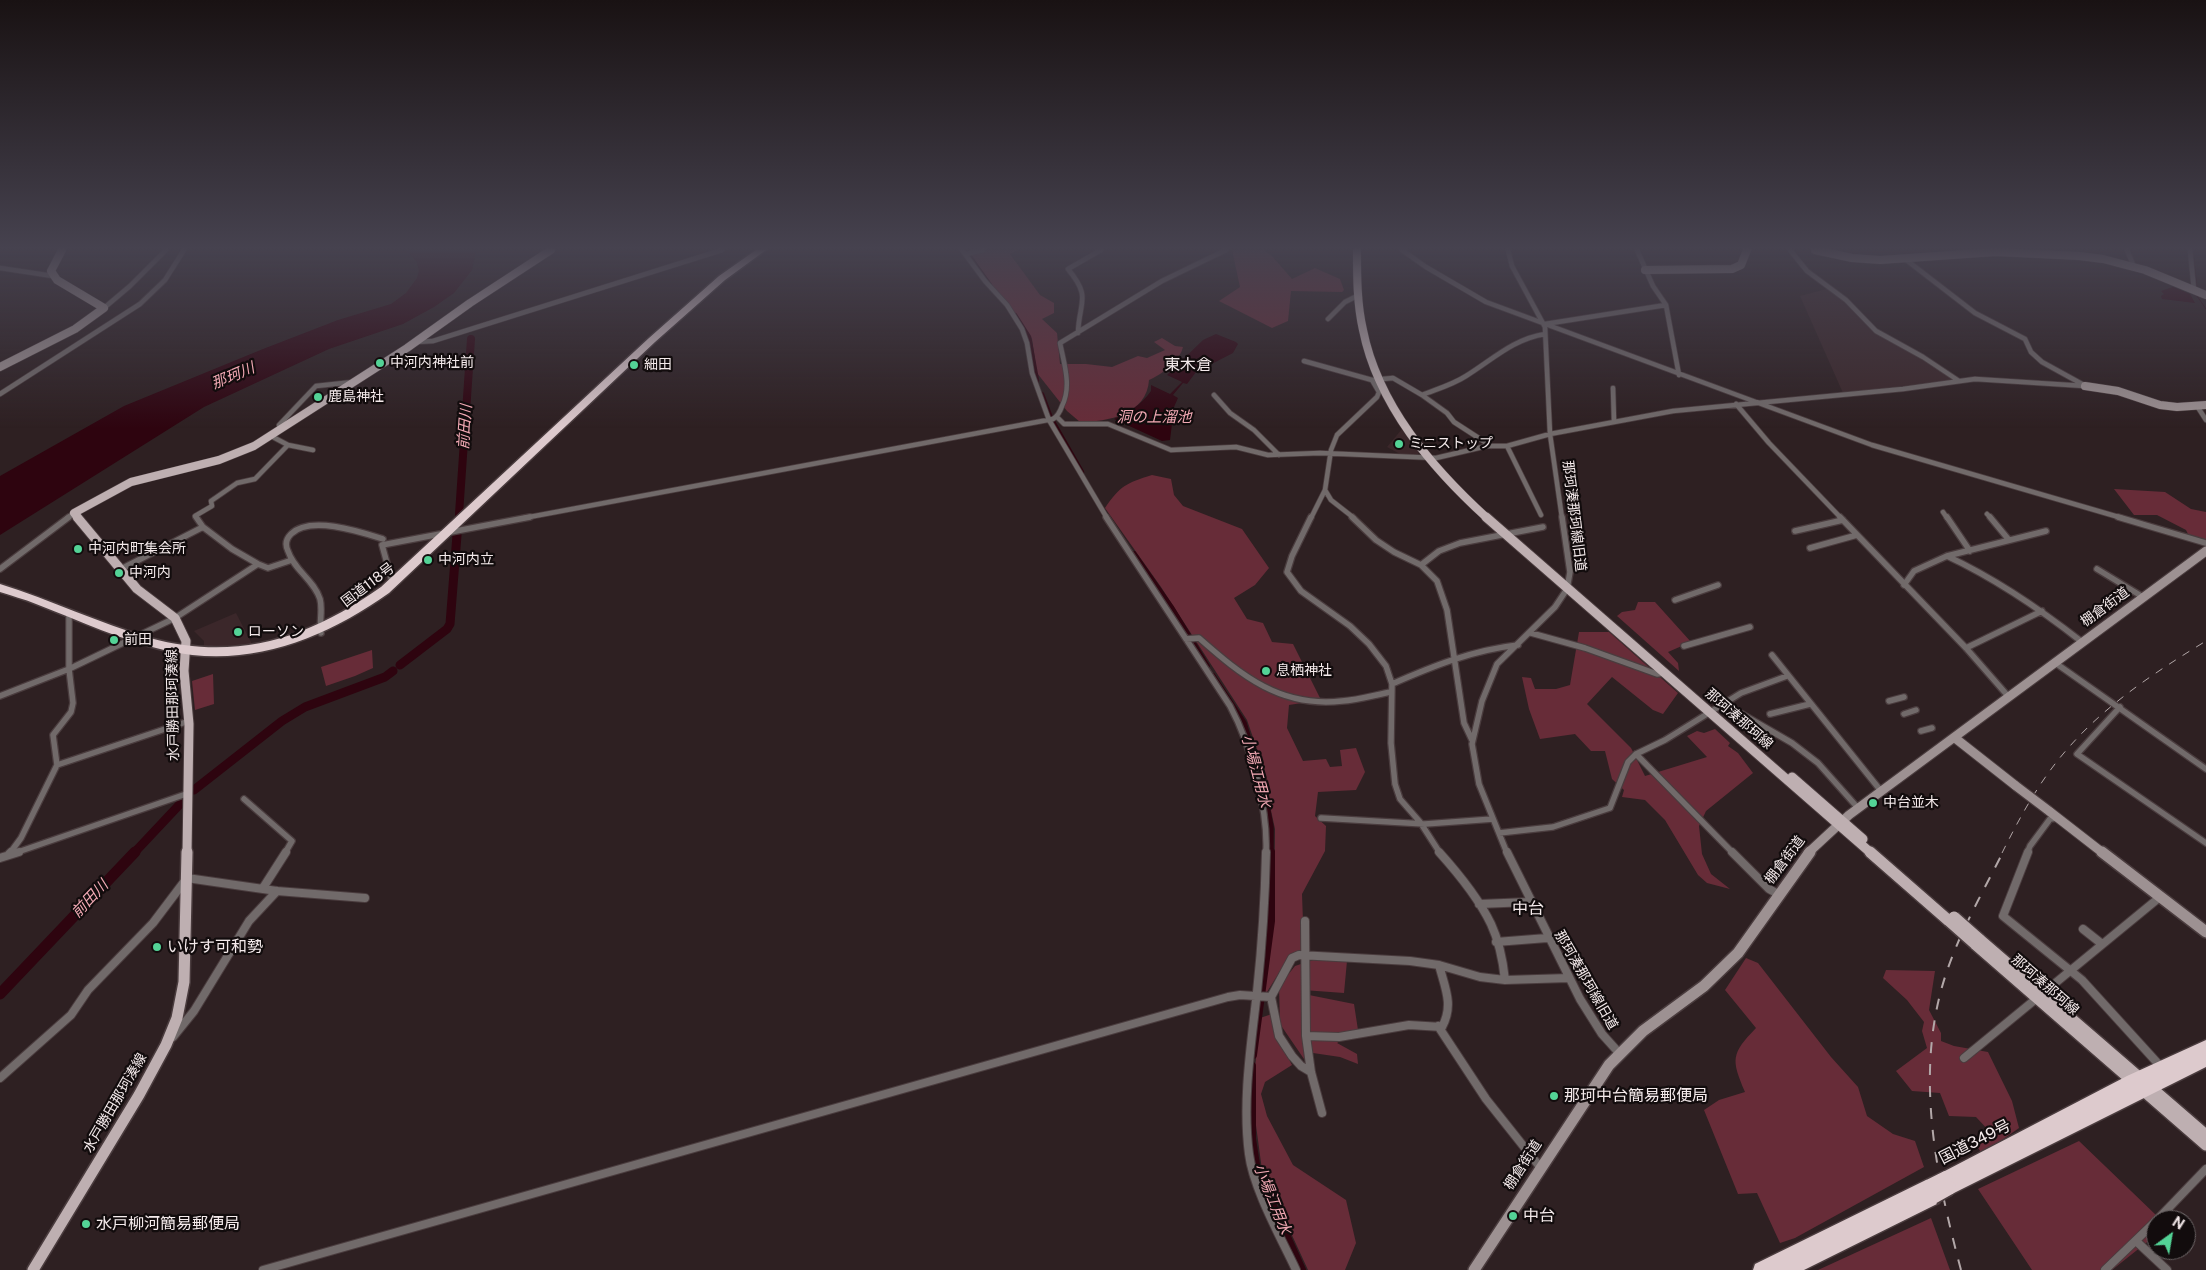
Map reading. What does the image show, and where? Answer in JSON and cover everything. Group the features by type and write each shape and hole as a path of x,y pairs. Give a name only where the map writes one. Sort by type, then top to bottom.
{"highway":[{"name":"国道118号","path":"0,588 18,594 68,617 133,639 186,653 214,653 260,648 321,632 393,585 652,340 660,336 689,309"},
{"name":"国道349号","path":"2142,1084 2162,1068 2206,1047"},
{"name":"国道349号","path":"1761,1270 1948,1183 2142,1084 2206,1059"},
{"name":"国道349号","path":"1787,1270 1931,1191"}],"main road":[{"path":"74,513 131,482 224,458 248,449 416,342 461,309"},
{"name":"那珂湊那珂線","path":"1359,309 1362,334 1378,379 1458,491 2142,1084 2206,1135"},
{"name":"那珂湊那珂線","path":"1363,309 1378,379"},
{"name":"水戸勝田那珂湊線","path":"33,1270 139,1095 166,1045 177,1018 184,982 189,721 184,680 186,653 184,633 174,618 143,595 74,513"},
{"name":"那珂湊那珂線","path":"1568,586 1664,673 1711,711"},
{"name":"那珂湊那珂線","path":"2142,1084 2206,1145"}],"street":[{"path":"0,367 75,329 102,309"},
{"path":"0,394 131,309"},
{"path":"416,342 433,341 534,309"},
{"path":"1010,309 1022,329 1027,343 1032,373 1052,419 1109,524 1189,638 1237,716 1242,728 1264,810 1267,832 1263,996 1248,1063 1247,1115 1249,1155 1254,1177 1296,1270"},
{"path":"1078,333 1078,318 1082,309"},
{"path":"1052,419 1066,400 1068,387 1060,343 1114,309"},
{"path":"1328,319 1339,309"},
{"path":"1506,309 1872,445 2206,543"},
{"name":"那珂湊那珂線旧道","path":"1536,309 1545,327 1550,434 1568,554 1568,586 1556,607 1497,664 1482,702 1472,740 1480,784 1529,902 1569,978 1609,1044 1620,1054"},
{"path":"1544,323 1632,309"},
{"path":"1667,309 1679,375"},
{"path":"1855,309 1876,331 1923,357 1959,381"},
{"path":"1969,309 2025,339 2031,352 2042,362 2084,386"},
{"path":"1422,395 1464,377 1498,352 1522,340 1545,334"},
{"path":"1304,362 1378,379 1393,378 1447,412 1454,422 1491,446"},
{"path":"1378,379 1379,392 1377,396 1338,435 1331,453 1325,490 1292,556 1287,572 1301,591 1350,626 1369,644 1386,666 1392,684 1391,742 1395,784 1405,806 1420,822 1435,847 1456,871 1491,924 1502,957 1505,980"},
{"path":"393,585 382,545 1052,419 1064,424 1108,424 1172,450 1239,447 1260,454 1278,455 1331,453 1376,457 1432,457 1491,446 1507,446 1550,434 1673,411 1902,389 1959,381 1992,379 2084,386 2118,391 2160,405 2177,407 2206,405"},
{"path":"281,429 279,425 316,386 352,382"},
{"path":"1613,388 1614,421"},
{"path":"1214,395 1230,413 1254,430 1278,455"},
{"path":"1736,404 1904,585 1966,648 2008,696"},
{"path":"2197,406 2206,420"},
{"path":"271,436 288,445 312,450"},
{"path":"288,445 255,479 237,483 211,501 212,506 195,516 203,526 232,549 258,564 268,568 292,560"},
{"path":"1507,446 1522,471 1541,516"},
{"path":"1325,490 1331,500 1350,514 1376,540 1394,552 1421,565 1433,574 1448,610 1464,723 1472,740"},
{"path":"1943,512 1970,551"},
{"path":"0,570 74,513"},
{"path":"1988,514 2009,540"},
{"path":"1795,531 1843,520"},
{"path":"121,570 203,526"},
{"path":"321,632 320,597 288,553 286,540 292,531 300,527 314,526 343,528 383,539"},
{"path":"1421,565 1430,555 1469,540 1543,528"},
{"path":"1904,585 1914,571 1947,556 2046,531"},
{"path":"1810,548 1857,535"},
{"name":"棚倉街道","path":"1474,1270 1594,1085 1620,1054 1643,1031 1704,986 1738,953 1805,856 1839,822 2206,551"},
{"path":"1947,556 1975,569 2042,611 2082,642"},
{"path":"0,696 69,669 133,639 174,618 258,564"},
{"path":"2096,569 2143,597"},
{"path":"1675,600 1718,585"},
{"path":"1966,648 2042,611"},
{"path":"9,854 21,838 57,765 54,735 71,712 74,703 69,669 70,636 68,617"},
{"path":"1684,646 1750,627"},
{"path":"1531,633 1585,648 1657,674 1664,673"},
{"path":"1189,638 1199,638 1252,682 1287,699 1327,702 1391,692"},
{"path":"1392,684 1437,664 1481,650 1518,645"},
{"path":"1772,655 1881,791"},
{"path":"2054,662 2206,769"},
{"path":"1499,833 1553,827 1610,808 1628,762 1636,754 1665,740 1741,693 1787,676"},
{"path":"1889,701 1904,697"},
{"path":"1722,704 1792,743 1818,764 1858,808"},
{"path":"1770,714 1810,704"},
{"path":"2120,707 2077,754 2206,843"},
{"path":"1904,714 1916,710"},
{"path":"57,765 189,721"},
{"path":"1921,731 1932,728"},
{"path":"1955,738 2206,932"},
{"path":"1636,754 1768,889 1778,894"},
{"path":"0,858 189,793"},
{"path":"244,800 292,841 263,888"},
{"path":"1321,818 1420,822 1425,824 1493,819"},
{"path":"2058,818 2050,819 2030,846 2003,916 2082,980 2162,1068"},
{"path":"0,1078 71,1015 94,984 153,924 187,878 277,891 365,898"},
{"path":"166,1045 194,1011 249,921 277,891"},
{"path":"1964,1058 2160,897"},
{"path":"1479,904 1529,902"},
{"path":"1306,921 1306,1036 1311,1072 1322,1113"},
{"path":"2083,929 2102,944"},
{"path":"1496,942 1547,938"},
{"path":"1263,996 1292,958 1299,955 1410,961 1439,965 1480,977 1505,980 1569,978"},
{"path":"1306,1036 1339,1037 1409,1025 1442,1027 1449,1011 1439,965"},
{"path":"263,1270 1228,997 1240,995 1263,996"},
{"path":"1263,996 1279,1036 1292,1056 1301,1066 1311,1072"},
{"path":"1438,1026 1468,1075 1482,1090 1498,1115 1540,1167"},
{"path":"2166,1210 2206,1169"},
{"path":"2106,1270 2146,1230"},
{"path":"2136,1241 2167,1270"}],"shaded area":[{"path":"1012,309 1054,309 1054,313 1042,319 1057,333 1060,364 1112,367 1138,356 1147,358 1165,350 1154,342 1162,338 1175,346 1183,347 1178,357 1169,367 1149,380 1147,392 1134,408 1114,418 1080,422 1067,411 1037,373 1032,339"},
{"path":"1235,309 1289,309 1288,321 1272,328"},
{"path":"1806,309 1853,309 1868,326 1955,380 1843,393"},
{"path":"1402,429 1420,451 1418,454 1400,454 1387,447"},
{"path":"1152,475 1171,479 1174,495 1183,506 1242,529 1269,568 1255,585 1234,598 1247,619 1263,623 1272,642 1293,644 1321,700 1289,705 1287,728 1303,761 1326,759 1330,767 1342,766 1340,750 1356,748 1365,772 1356,790 1318,792 1315,816 1326,826 1325,851 1302,894 1304,949 1290,955 1267,992 1263,991 1274,921 1275,829 1259,755 1247,720 1161,587 1105,508 1124,486"},
{"path":"2114,489 2165,492 2191,509 2206,512 2206,540 2188,534 2186,530 2157,515 2134,515"},
{"path":"1638,602 1655,602 1691,642 1668,652 1678,663 1679,671 1617,616 1622,612 1635,610"},
{"path":"236,613 252,644 207,648 204,646 204,641 194,631"},
{"path":"1579,632 1609,632 1678,693 1663,714 1653,710 1612,677 1587,704 1631,748 1645,776 1707,757 1687,736 1697,731 1704,733 1715,729 1730,743 1728,746 1738,753 1753,773 1706,811 1699,826 1702,854 1711,874 1730,889 1707,883 1698,875 1665,820 1645,800 1622,797 1624,790 1612,779 1605,751 1591,751 1575,734 1540,739 1529,709 1522,677 1531,678 1535,689 1556,689 1570,685"},
{"path":"372,650 373,668 326,686 321,667"},
{"path":"213,674 214,704 195,710 192,681"},
{"path":"1746,958 1758,963 1831,1057 1858,1087 1867,1116 1893,1134 1915,1141 1924,1167 1795,1238 1780,1243 1757,1193 1738,1194 1704,1110 1719,1100 1745,1092 1737,1072 1736,1057 1742,1044 1756,1028 1725,990"},
{"path":"1313,960 1347,961 1344,993 1303,990 1304,1059 1280,1024 1279,986 1295,966"},
{"path":"1886,970 1935,971 1929,1010 1941,1033 1941,1041 1954,1046 1988,1052 2012,1101 2019,1128 1982,1154 1975,1143 1991,1133 1976,1117 1949,1116 1940,1093 1912,1091 1896,1071 1927,1048 1922,1031 1924,1022 1907,1000 1883,978"},
{"path":"1309,995 1354,1004 1358,1030 1337,1043 1357,1054 1358,1064 1340,1057 1313,1053 1308,1031"},
{"path":"1272,1014 1277,1037 1292,1065 1265,1082 1261,1094 1267,1116 1293,1165 1346,1200 1356,1243 1345,1270 1308,1270 1262,1170 1255,1118 1255,1068 1260,1018"},
{"path":"2079,1141 2151,1210 2146,1210 2146,1243 2112,1270 2032,1270 1978,1189"},
{"path":"1931,1218 1950,1270 1818,1270"}],"water":[{"name":"那珂川","path":"374,309 430,309 403,324 329,349 204,407 0,535 0,476 124,406 338,320"},
{"name":"洞の上溜池","path":"1216,334 1238,344 1233,353 1196,372 1187,384 1183,383 1173,395 1178,398 1174,407 1170,440 1162,441 1114,419 1139,404 1151,391 1151,385 1170,394 1182,382 1167,375 1203,340"}],"waterway":[{"name":"小場江用水","path":"1015,315 1029,337 1037,381"},
{"name":"前田川","path":"459,514 471,339"},
{"name":"小場江用水","path":"1042,394 1051,418 1082,472"},
{"name":"前田川","path":"400,665 447,629 450,624 457,535"},
{"name":"小場江用水","path":"1134,554 1171,607 1207,666"},
{"name":"前田川","path":"194,790 282,721 305,707 385,677 393,671"},
{"name":"小場江用水","path":"1213,676 1244,723 1264,790 1271,827 1271,921 1253,1055"},
{"name":"前田川","path":"134,853 181,803"},
{"name":"前田川","path":"0,994 135,852"},
{"name":"小場江用水","path":"1252,1066 1252,1139 1257,1171 1302,1270"}],"railway":[{"path":"2002,853 2024,811 2041,784 2060,758 2085,730 2134,689 2206,641"},
{"path":"1961,1270 1936,1157 1930,1081 1932,1043 1937,1005 1948,968 1967,924 2003,852"}],"place":[{"name":"中河内神社前","path":"380,363"},
{"name":"細田","path":"634,365"},
{"name":"鹿島神社","path":"318,397"},
{"name":"ミニストップ","path":"1399,444"},
{"name":"中河内町集会所","path":"78,549"},
{"name":"中河内立","path":"428,560"},
{"name":"中河内","path":"119,573"},
{"name":"ローソン","path":"238,632"},
{"name":"前田","path":"114,640"},
{"name":"息栖神社","path":"1266,671"},
{"name":"中台並木","path":"1873,803"},
{"name":"いけす可和勢","path":"157,947"},
{"name":"那珂中台簡易郵便局","path":"1554,1096"},
{"name":"中台","path":"1513,1216"},
{"name":"水戸柳河簡易郵便局","path":"86,1224"}],"district":[{"name":"東木倉","path":"1188,365"},
{"name":"中台","path":"1528,909"}]}
